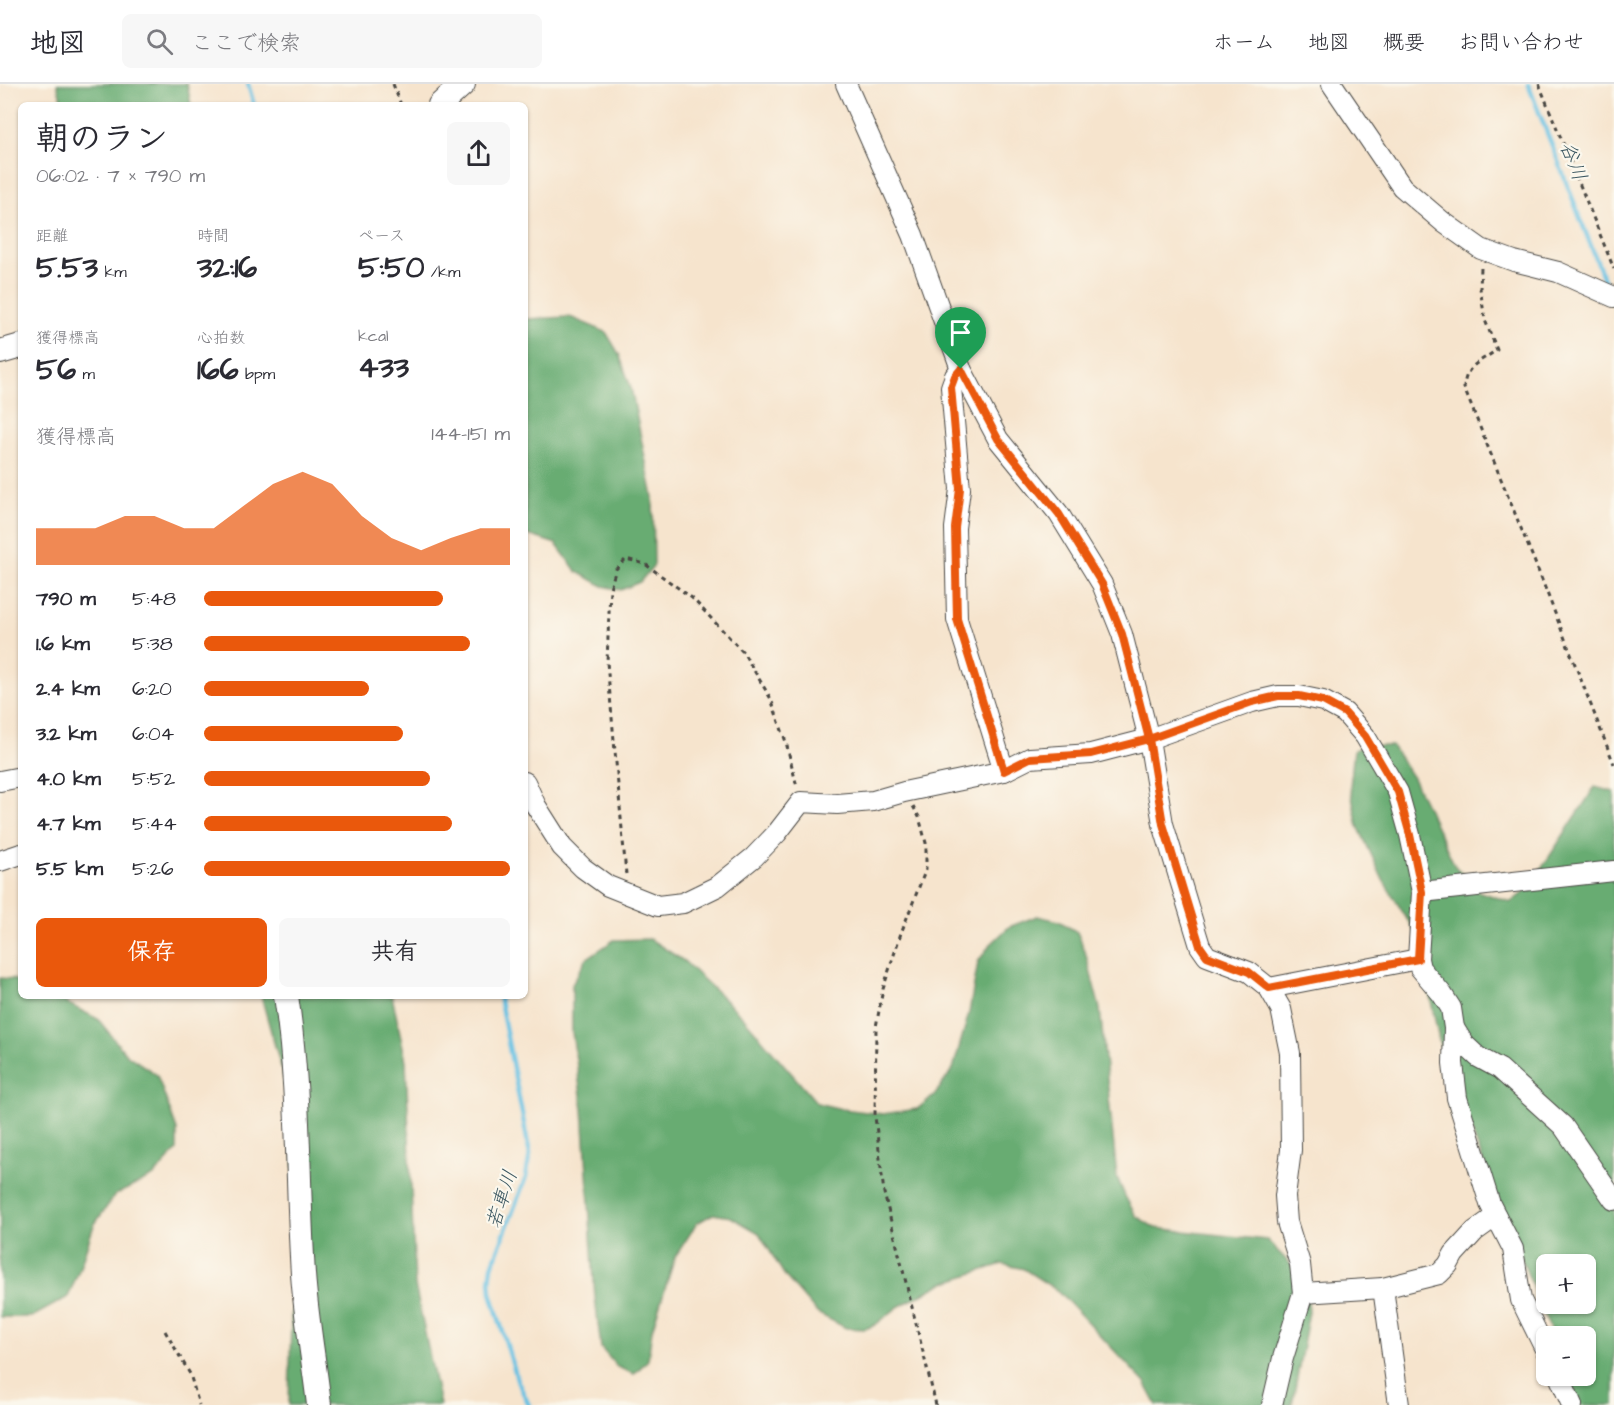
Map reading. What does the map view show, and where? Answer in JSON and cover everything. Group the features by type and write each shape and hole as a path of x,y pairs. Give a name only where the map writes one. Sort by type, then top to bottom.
{"street":[{"path":"443,102 463,84"},
{"path":"846,84 913,235 961,369 998,439 1059,514 1102,584 1122,634 1149,739 1163,824 1200,946 1207,956 1249,972 1269,988 1281,1010 1290,1053 1291,1150 1285,1196 1287,1222 1300,1264 1303,1293 1283,1358 1272,1405"},
{"path":"1332,84 1402,187 1443,222 1481,249 1514,261 1558,272 1614,297"},
{"path":"0,352 18,347"},
{"path":"961,369 955,376 951,387 960,489 955,528 957,619 1004,771"},
{"path":"528,789 536,806 562,847 583,868 609,886 658,906 683,903 718,886 754,857 777,833 801,802 837,804 873,801 904,792 1004,771 1030,758 1091,754 1149,739 1252,702 1278,696 1299,696 1323,701 1345,713 1365,736 1398,792 1422,892 1418,959 1420,968 1442,994 1450,1008 1454,1028 1453,1063 1457,1098 1490,1204 1513,1249 1521,1300 1536,1331"},
{"path":"0,781 18,778"},
{"path":"0,861 18,855"},
{"path":"1422,892 1614,871"},
{"path":"1269,988 1418,959"},
{"path":"286,999 299,1155 303,1275 319,1405"},
{"path":"1454,1028 1464,1044 1478,1057 1500,1069 1563,1126 1614,1200"},
{"path":"1303,1293 1383,1288 1439,1274 1475,1231 1496,1216"},
{"path":"1383,1288 1399,1405"},
{"path":"1563,1386 1572,1405"}],"path":[{"path":"393,84 400,102"},
{"path":"1539,84 1614,269"},
{"path":"1481,249 1480,288 1485,320 1497,350 1469,369 1464,378 1464,388 1614,764"},
{"path":"628,894 607,662 610,588 616,569 626,559 645,564 692,598 743,652 771,699 786,742 801,802"},
{"path":"904,792 919,817 926,843 926,869 901,933 876,1027 874,1116 884,1193 936,1405"},
{"path":"165,1331 190,1374 199,1405"}],"green space":[{"path":"57,84 187,84 190,102 62,102"},
{"path":"570,317 606,332 619,354 631,388 653,497 654,565 640,582 621,590 603,586 577,572 556,544 528,535 528,319"},
{"path":"1364,746 1392,746 1413,778 1455,866 1480,892 1511,902 1528,889 1595,787 1614,792 1614,1405 1580,1405 1572,1386 1596,1386 1596,1326 1549,1326 1544,1314 1596,1314 1596,1254 1536,1254 1536,1294 1495,1194 1440,1045 1418,937 1383,880 1358,826 1350,787 1354,750"},
{"path":"1037,916 1059,921 1077,932 1085,951 1100,1009 1117,1177 1136,1216 1155,1228 1267,1240 1306,1280 1309,1312 1292,1405 1157,1405 1145,1383 1058,1291 1024,1269 1002,1264 943,1283 898,1307 875,1325 865,1329 846,1328 817,1313 785,1276 759,1233 731,1217 713,1214 697,1223 675,1257 652,1330 648,1360 634,1374 617,1367 601,1348 595,1298 583,1109 572,1032 572,985 586,959 614,940 650,939 684,961 743,1017 817,1103 842,1109 883,1114 917,1109 934,1096 953,1069 969,1013 978,962 989,946 1009,927"},
{"path":"0,978 18,981 18,999 59,999 98,1019 126,1054 157,1075 177,1130 177,1150 154,1176 115,1195 94,1225 68,1297 32,1317 0,1317"},
{"path":"262,999 393,999 406,1061 415,1285 440,1405 289,1405 291,1319 298,1255 291,1103"}],"waterway":[{"name":"若車川","path":"248,84 253,102"},
{"name":"谷川","path":"1528,84 1605,282"},
{"name":"若車川","path":"500,999 530,1154 526,1177 492,1266 490,1281 491,1293 518,1382 529,1405"}],"route":[{"path":"961,369 955,376 951,387 960,489 955,528 957,619 1004,771 1030,758 1091,754 1149,739 1163,824 1200,946 1207,956 1249,972 1269,988 1418,959 1422,892 1410,835 1398,792 1365,736 1345,713 1323,701 1299,696 1278,696 1252,702 1149,739 1122,634 1102,584 1059,514 998,439 961,369"}]}
